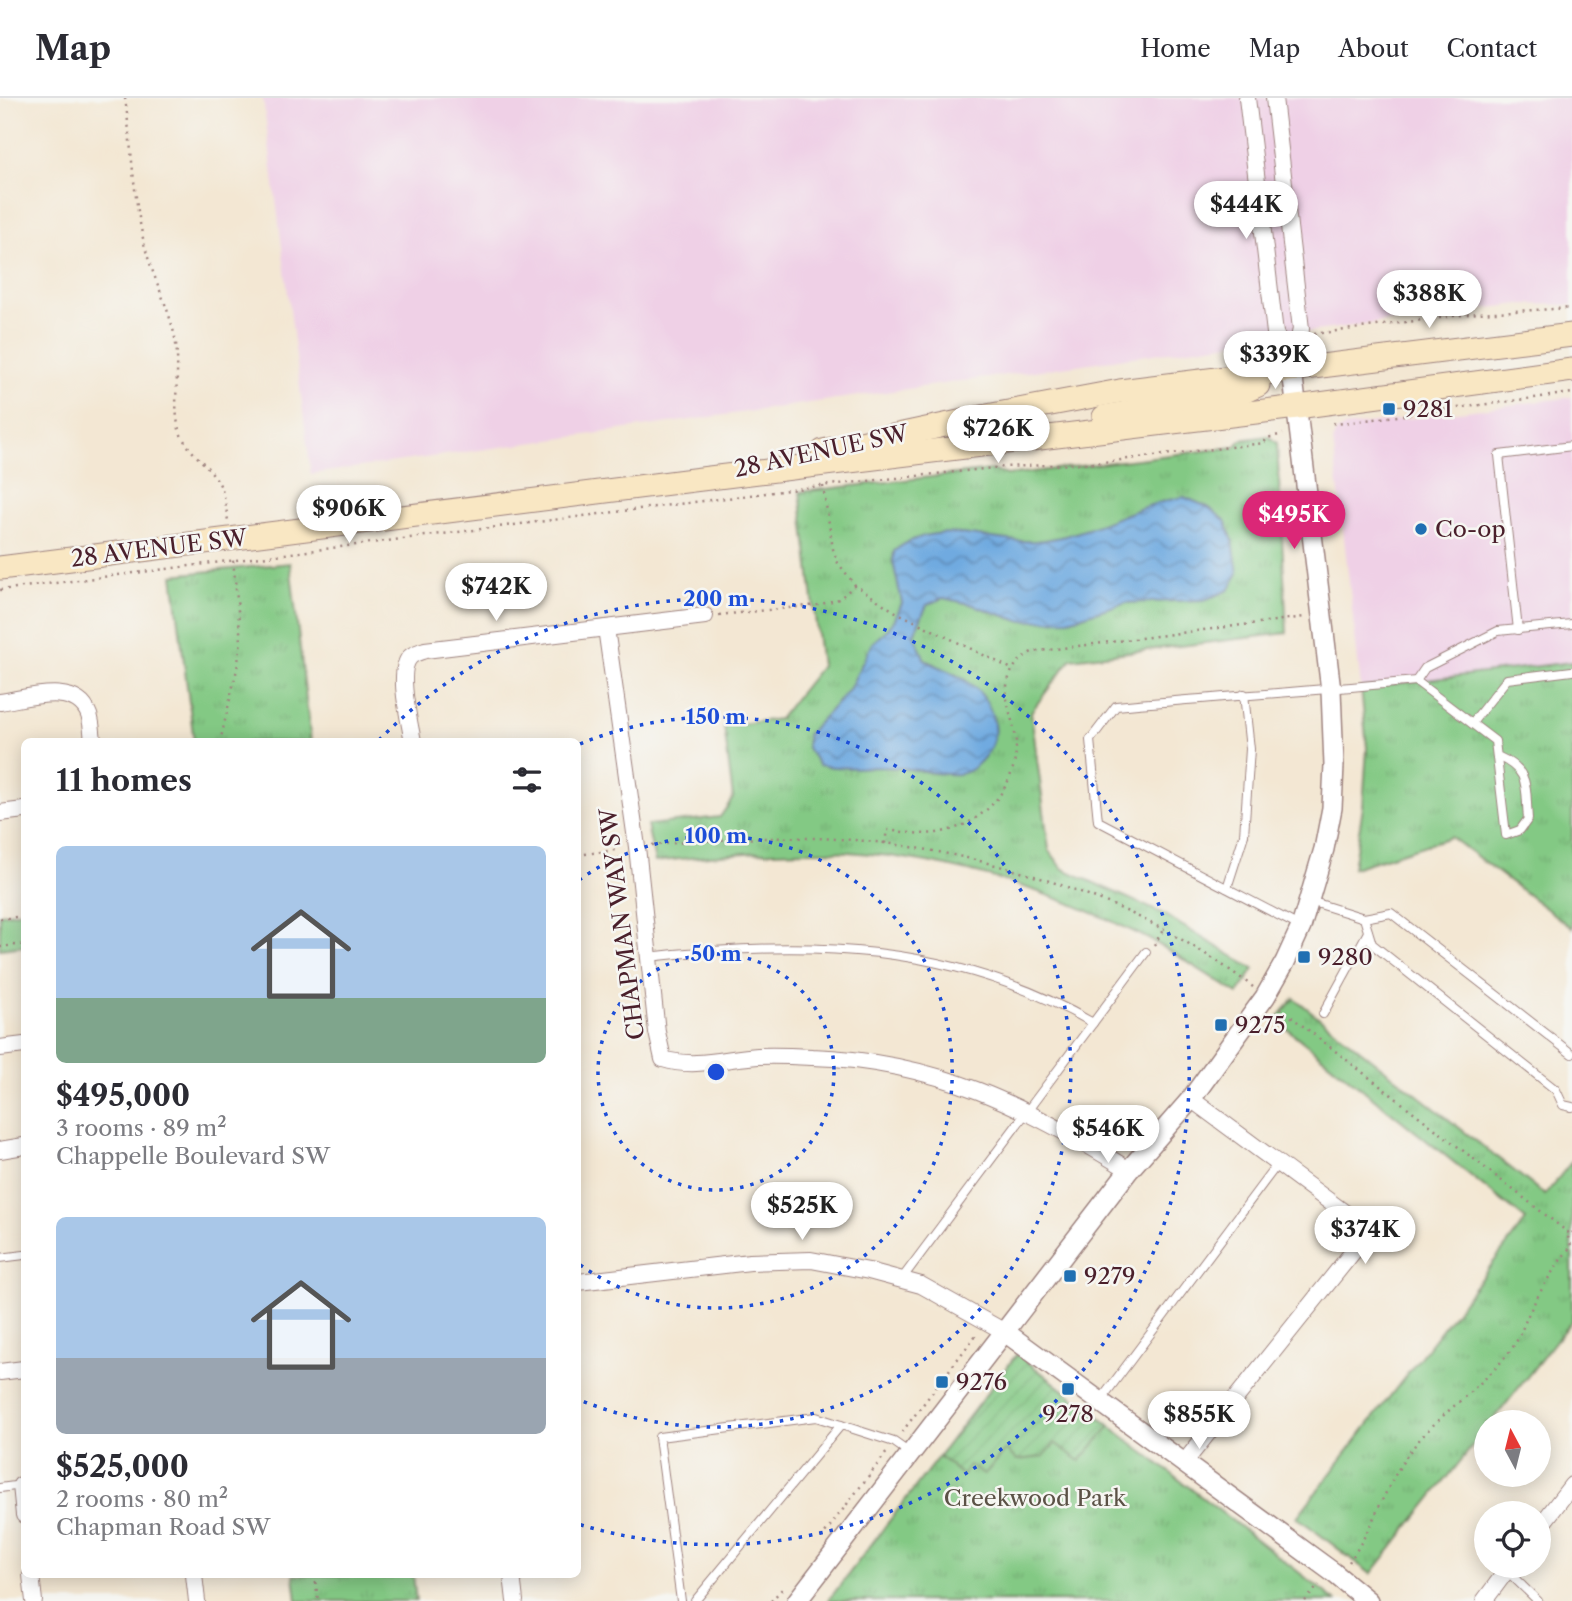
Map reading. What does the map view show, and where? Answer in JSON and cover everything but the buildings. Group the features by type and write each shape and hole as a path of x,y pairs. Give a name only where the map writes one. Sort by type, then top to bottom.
{"main road":[{"name":"28 AVENUE SW","path":"693,480 1051,403 1120,391 1572,334"},
{"path":"995,443 1118,413 1245,391 1292,370"},
{"name":"28 AVENUE SW","path":"0,568 1297,407 1572,370"}],"street":[{"path":"790,1595 911,1454 1129,1170 1191,1099 1265,997 1285,962 1310,901 1332,808 1334,765 1331,690 1292,370 1275,333 1247,98"},
{"path":"1274,98 1301,328 1292,370"},
{"path":"412,738 404,679 405,664 411,655 425,650 705,616"},
{"name":"CHAPMAN WAY SW","path":"606,628 637,847 647,957 663,1059 692,1064 760,1056 867,1060 925,1073 978,1089 1028,1111 1129,1170"},
{"path":"0,702 60,694 76,698 90,716 93,738"},
{"path":"0,813 21,810"},
{"path":"0,1048 21,1045"},
{"path":"1183,1464 1356,1248 1357,1237 1349,1216 1191,1099"},
{"path":"0,1150 21,1146"},
{"path":"581,1282 750,1262 811,1260 921,1285 1005,1332 1334,1573 1368,1601"},
{"path":"0,1372 21,1369"},
{"path":"1551,1512 1571,1487"},
{"path":"31,1578 34,1601"},
{"path":"194,1578 197,1601"},
{"path":"512,1578 515,1601"},
{"path":"1484,1601 1502,1578"}],"lane":[{"path":"1518,630 1499,454 1572,446"},
{"path":"1416,681 1425,668 1498,631 1572,624"},
{"path":"1472,723 1507,679 1572,671"},
{"path":"1301,927 1098,821 1090,740 1116,706 1416,681 1495,741 1506,835 1520,831 1528,819 1525,778 1514,763 1497,756"},
{"path":"1227,888 1244,835 1250,749 1244,694"},
{"path":"1310,901 1364,918 1391,913 1572,1054"},
{"path":"1364,918 1372,944 1556,1090 1563,1105 1572,1107"},
{"path":"1323,1014 1368,932"},
{"path":"647,957 755,948 831,947 891,953 953,966 1010,984 1056,1002 1093,1023"},
{"path":"901,1280 1146,952"},
{"path":"1101,1401 1279,1162"},
{"path":"0,1258 21,1255"},
{"path":"681,1601 659,1437 816,1417 894,1442 911,1454"},
{"path":"695,1601 841,1425"},
{"path":"0,1488 21,1485"},
{"path":"1517,1578 1538,1601"}],"path":[{"path":"125,98 141,228 151,269 175,337 178,425 189,447 217,479 223,491 229,527"},
{"path":"1321,333 1477,313 1572,308"},
{"path":"1330,421 1336,424 1572,393"},
{"path":"0,590 823,486 1004,467 1111,461 1264,443 1267,439"},
{"path":"823,486 833,549 838,563 855,585 894,611 1012,669"},
{"path":"221,738 241,641 232,550"},
{"path":"705,616 818,605 839,599 855,585"},
{"path":"886,843 887,830 934,833 960,826 979,816 1002,793 1009,781 1016,754 1007,688 1012,669 1023,657 1042,650 1322,615"},
{"path":"652,845 780,837 851,839 959,855 1028,872 1094,897 1163,930 1250,985"},
{"path":"581,855 615,850"},
{"path":"0,919 21,916"},
{"path":"1146,952 1155,945 1163,930"},
{"path":"0,947 21,944"},
{"path":"1277,1006 1571,1233 1569,1241 1572,1245 1552,1270 1512,1349 1489,1376 1429,1429 1402,1462 1391,1479 1359,1547 1347,1564"},
{"path":"815,1547 986,1321"},
{"path":"314,1578 317,1601"},
{"path":"1305,1601 1321,1582"},
{"path":"771,1601 790,1595"}],"shaded area":[{"path":"263,98 1572,98 1572,305 1520,304 1322,330 311,474"},
{"path":"1572,397 1572,662 1361,688 1333,440 1336,432 1345,427"}],"green space":[{"path":"1268,436 1277,443 1287,633 1071,659 1031,712 1049,850 1063,869 1161,913 1254,969 1238,994 1143,936 1106,918 1028,888 948,866 825,851 740,853 655,862 647,825 720,817 733,798 724,726 779,719 821,666 800,492 992,470 1007,475 1235,447 1241,440"},
{"path":"290,563 311,738 193,738 173,575"},
{"path":"1572,662 1572,928 1451,837 1353,868 1363,807 1367,748 1361,688"},
{"path":"21,911 21,946 0,949 0,914"},
{"path":"1294,998 1545,1195 1572,1161 1572,1320 1501,1410 1474,1410 1474,1444 1371,1574 1297,1517 1526,1220 1276,1020"},
{"name":"Creekwood Park","path":"1017,1354 1336,1601 828,1601"},
{"path":"1017,1354 1110,1426 1080,1461 1055,1443 1043,1457 1017,1460 1005,1450 984,1475 969,1465 962,1475 939,1456"},
{"path":"294,1578 413,1578 416,1601 297,1601"}],"water":[{"path":"1184,497 1208,507 1225,520 1233,541 1238,573 1229,590 1204,600 1124,603 1069,620 1019,621 943,598 927,605 914,634 925,660 976,688 992,714 992,743 985,756 971,769 952,774 889,767 830,767 819,765 807,748 807,735 849,690 872,643 895,619 902,603 893,562 894,551 928,535 945,533 1017,541 1055,538"}],"place":[{"name":"9281","path":"1389,409"},
{"name":"Co-op","path":"1421,529"},
{"name":"9280","path":"1304,957"},
{"name":"9275","path":"1221,1025"},
{"name":"9279","path":"1070,1276"},
{"name":"9276","path":"942,1382"},
{"name":"9278","path":"1068,1389"}]}
